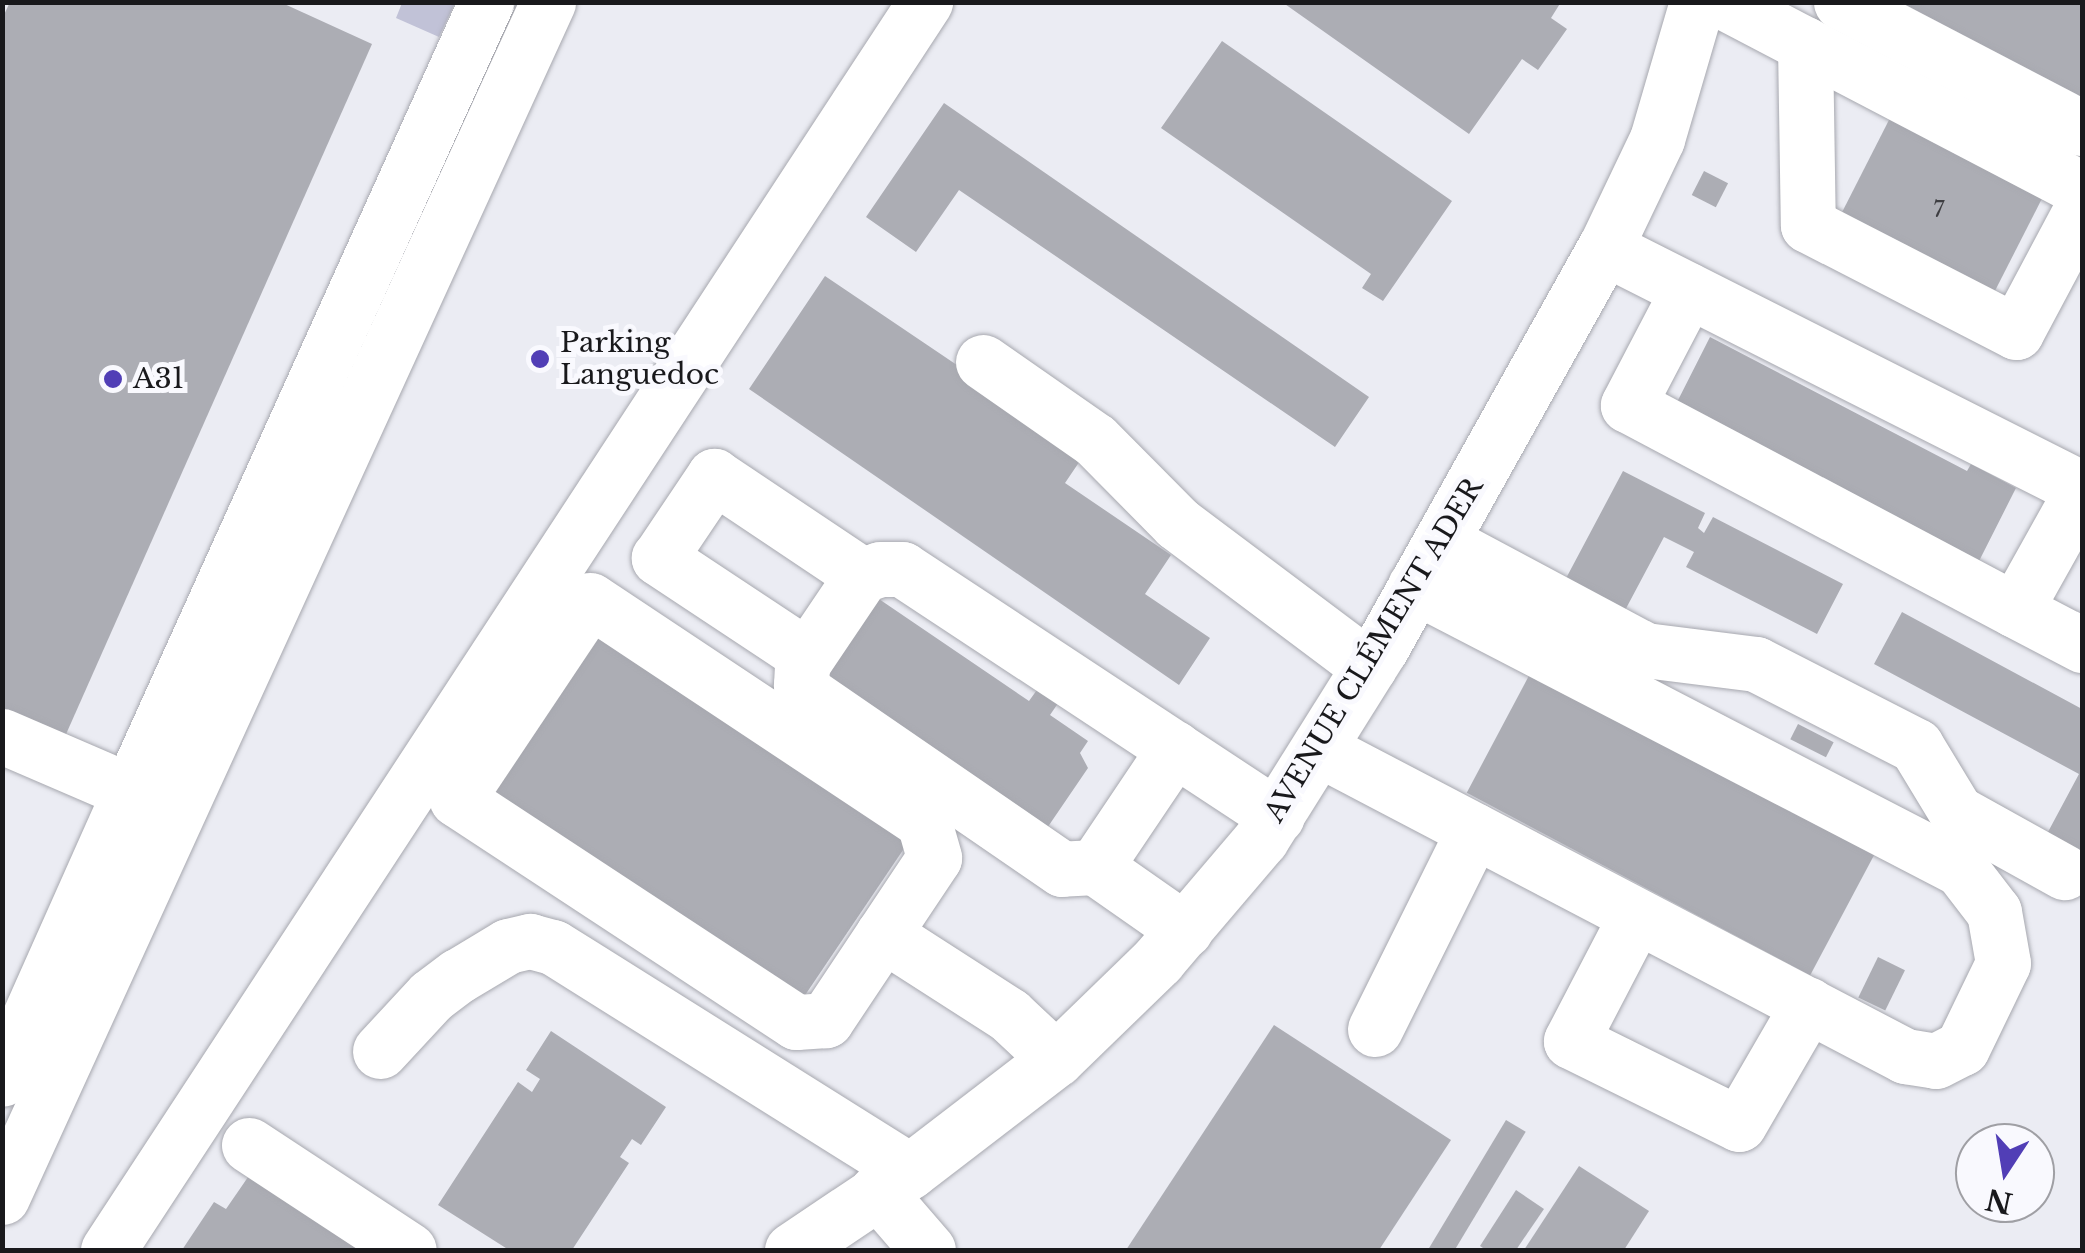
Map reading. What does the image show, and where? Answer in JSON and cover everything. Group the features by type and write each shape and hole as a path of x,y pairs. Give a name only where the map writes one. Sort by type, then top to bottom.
{"street":[{"path":"2,1079 486,2"},
{"path":"2,1197 548,2"},
{"path":"108,1250 924,2"},
{"name":"AVENUE CLÉMENT ADER","path":"792,1250 893,1181 1056,1058 1185,930 1277,816 1369,667 1605,248 1657,139 1698,2"},
{"path":"1724,2 2082,189"},
{"path":"1841,2 2082,128"},
{"path":"1805,44 1808,225 2016,332 2082,208"},
{"path":"1605,248 2082,489 2015,610"},
{"path":"1688,290 1628,406 2082,645"},
{"path":"983,362 1094,440 1177,524 1369,667"},
{"path":"807,656 659,558 714,476 862,575"},
{"path":"1428,563 1645,650 1756,664 1916,746 1956,812 2064,872"},
{"path":"1319,749 1905,1056 1936,1061 1962,1048 2003,963 1994,912 1961,869 1428,563"},
{"path":"1185,930 1095,867 1062,869 814,701 801,686 802,664 862,575 880,569 902,569 1277,816"},
{"path":"590,600 924,822 934,858 883,934 826,1020 796,1022 458,798 590,600"},
{"path":"2,736 130,791"},
{"path":"1095,867 1175,748"},
{"path":"1374,1029 1474,830"},
{"path":"1636,916 1571,1041 1740,1124 1808,1005"},
{"path":"883,934 1009,1015 1056,1058"},
{"path":"380,1051 431,996 458,976 508,946 530,941 553,947 893,1181 928,1250"},
{"path":"249,1146 409,1250"}],"shaded area":[{"path":"402,2 455,3 439,37 396,18"}],"building":[{"name":"A31","path":"10,2 280,2 372,44 63,741 2,713 2,19"},
{"path":"1282,2 1561,2 1551,18 1567,29 1538,70 1522,59 1469,134"},
{"path":"1900,2 2082,2 2082,97"},
{"path":"1222,41 1452,201 1383,301 1362,288 1371,274 1161,128"},
{"path":"944,103 1369,397 1335,447 959,190 916,252 866,217"},
{"path":"1890,118 2043,196 1990,301 1836,223"},
{"path":"1704,171 1728,183 1716,207 1692,195"},
{"path":"825,276 1086,452 1065,483 1171,555 1145,594 1210,638 1179,685 749,389"},
{"path":"1710,337 1967,471 1971,464 2016,488 1975,569 1672,412"},
{"path":"1623,471 1705,513 1698,528 1704,533 1713,517 1843,584 1817,634 1686,567 1694,552 1664,537 1622,616 1563,584"},
{"path":"876,597 1029,701 1039,687 1063,696 1050,715 1088,741 1080,753 1088,768 1043,834 818,683"},
{"path":"1902,612 2082,709 2082,867 2041,845 2079,774 1874,664"},
{"path":"595,620 913,835 798,1006 479,792"},
{"path":"1532,670 1875,853 1810,975 1467,793"},
{"path":"1798,724 1834,742 1826,757 1790,739"},
{"path":"1878,957 1905,970 1885,1011 1858,997"},
{"path":"1274,1025 1451,1140 1379,1250 1126,1250"},
{"path":"551,1031 666,1107 641,1145 632,1139 620,1157 629,1163 572,1250 509,1250 438,1205 518,1082 532,1092 540,1079 526,1070"},
{"path":"1506,1120 1526,1132 1455,1250 1428,1250"},
{"path":"257,1164 383,1250 182,1250 214,1202 226,1209"},
{"path":"1579,1166 1649,1211 1624,1250 1524,1250"},
{"path":"1516,1190 1544,1209 1516,1250 1486,1250 1480,1246"}],"place":[{"name":"Parking Languedoc","path":"540,359"},
{"name":"A31","path":"113,379"}]}
